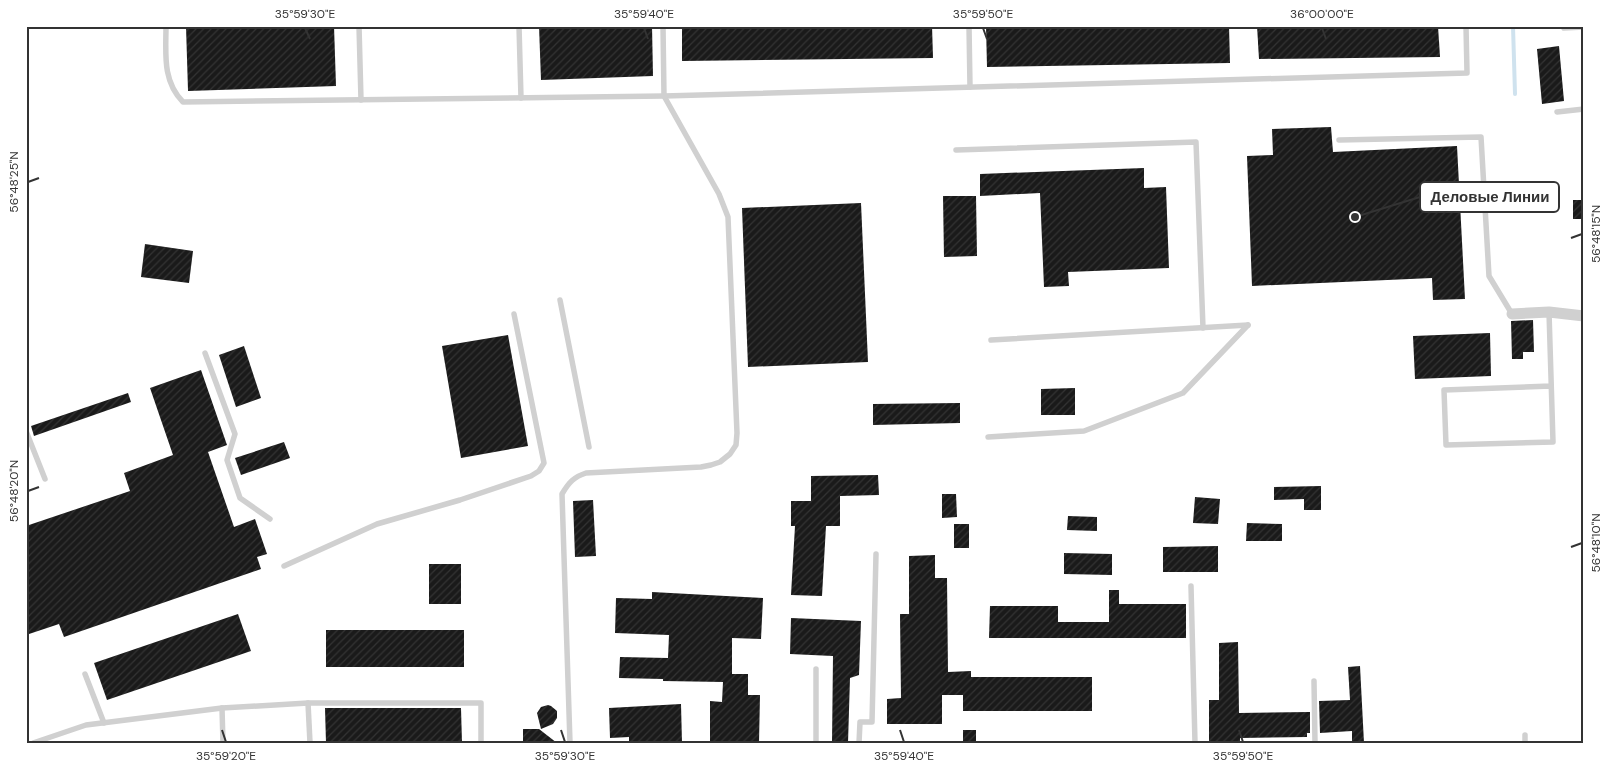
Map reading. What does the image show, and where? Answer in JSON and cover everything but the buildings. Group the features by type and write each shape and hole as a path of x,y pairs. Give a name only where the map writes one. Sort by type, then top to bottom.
{"street":[{"path":"1512,314 1549,312 1584,316"}],"lane":[{"path":"166,26 166,72 175,94 182,102 664,96 1467,73 1466,26"},
{"path":"358,26 361,100"},
{"path":"519,26 521,98"},
{"path":"570,743 562,494 575,477 586,474 701,467 720,462 730,454 736,445 728,217 719,194 664,96 663,26"},
{"path":"969,26 970,87"},
{"path":"1564,28 1584,27"},
{"path":"1557,112 1584,109"},
{"path":"1339,140 1481,137 1490,276 1512,314"},
{"path":"956,150 1196,142 1203,328"},
{"path":"560,300 589,447"},
{"path":"1549,312 1553,442 1446,446 1444,390 1551,386"},
{"path":"284,566 377,524 460,500 531,476 539,471 544,463 514,314"},
{"path":"988,437 1084,432 1183,393 1248,325 991,340"},
{"path":"205,353 236,434 227,460 240,498 270,519"},
{"path":"26,431 45,479"},
{"path":"859,743 860,722 872,722 876,554"},
{"path":"1192,586 1195,743"},
{"path":"816,669 816,743"},
{"path":"85,674 104,723"},
{"path":"1314,681 1315,743"},
{"path":"33,743 86,725 222,708 308,703 481,703 481,743"},
{"path":"308,703 310,743"},
{"path":"222,708 223,743"},
{"path":"1525,735 1525,743"}],"waterway":[{"path":"1513,26 1515,94"}],"place":[{"name":"Деловые Линии","path":"1355,217"}]}
